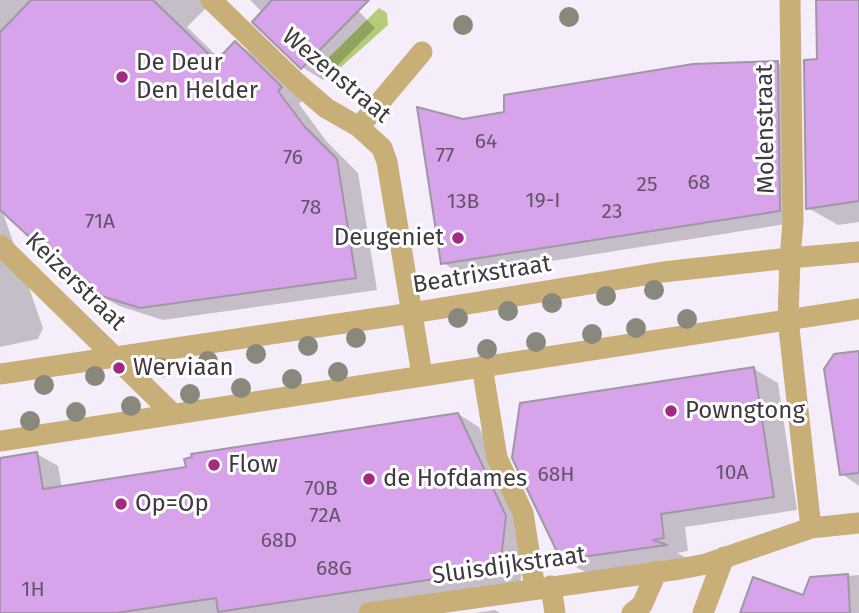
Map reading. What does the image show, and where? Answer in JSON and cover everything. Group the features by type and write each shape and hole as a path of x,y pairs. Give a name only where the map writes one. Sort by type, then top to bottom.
{"street":[{"name":"Wezenstraat","path":"211,0 297,83 326,108 359,127 382,148 387,162 422,375"},
{"name":"Molenstraat","path":"790,0 793,221 790,258"},
{"path":"359,127 422,52"},
{"name":"Keizerstraat","path":"0,245 114,356"},
{"name":"Beatrixstraat","path":"0,373 412,313 663,272 859,252"},
{"path":"790,258 788,319 811,527"},
{"path":"0,441 859,309"},
{"path":"114,356 173,414"},
{"path":"482,366 497,458 523,513 543,587 555,613"},
{"name":"Sluisdijkstraat","path":"369,613 706,564 811,527 859,523"},
{"path":"703,613 724,557"},
{"path":"639,611 657,571"}],"green space":[{"path":"379,8 387,13 388,25 341,67 327,69 322,64"}],"building":[{"path":"31,0 153,0 216,61 235,41 282,87 278,91 305,127 337,159 356,278 140,308 95,294 76,276 74,278 0,210 0,32"},
{"path":"272,0 369,0 301,69 252,22"},
{"path":"816,0 859,0 859,201 806,209 804,60 817,59"},
{"path":"778,61 780,211 441,264 417,107 463,119 504,112 504,95 693,64"},
{"path":"859,351 859,473 840,475 824,369 834,354"},
{"path":"754,367 774,497 661,514 664,538 653,540 667,545 561,560 512,458 520,403"},
{"path":"458,413 506,516 500,569 218,612 216,598 116,613 0,613 0,458 37,452 43,489 186,467 184,459 192,457 191,454"},
{"path":"848,574 850,613 740,613 753,577 803,595 810,577"}],"place":[{"name":"De Deur Den Helder","path":"122,77"},
{"name":"Deugeniet","path":"458,238"},
{"name":"Werviaan","path":"119,368"},
{"name":"Powngtong","path":"671,411"},
{"name":"Flow","path":"214,465"},
{"name":"de Hofdames","path":"369,479"},
{"name":"Op=Op","path":"121,504"}]}
